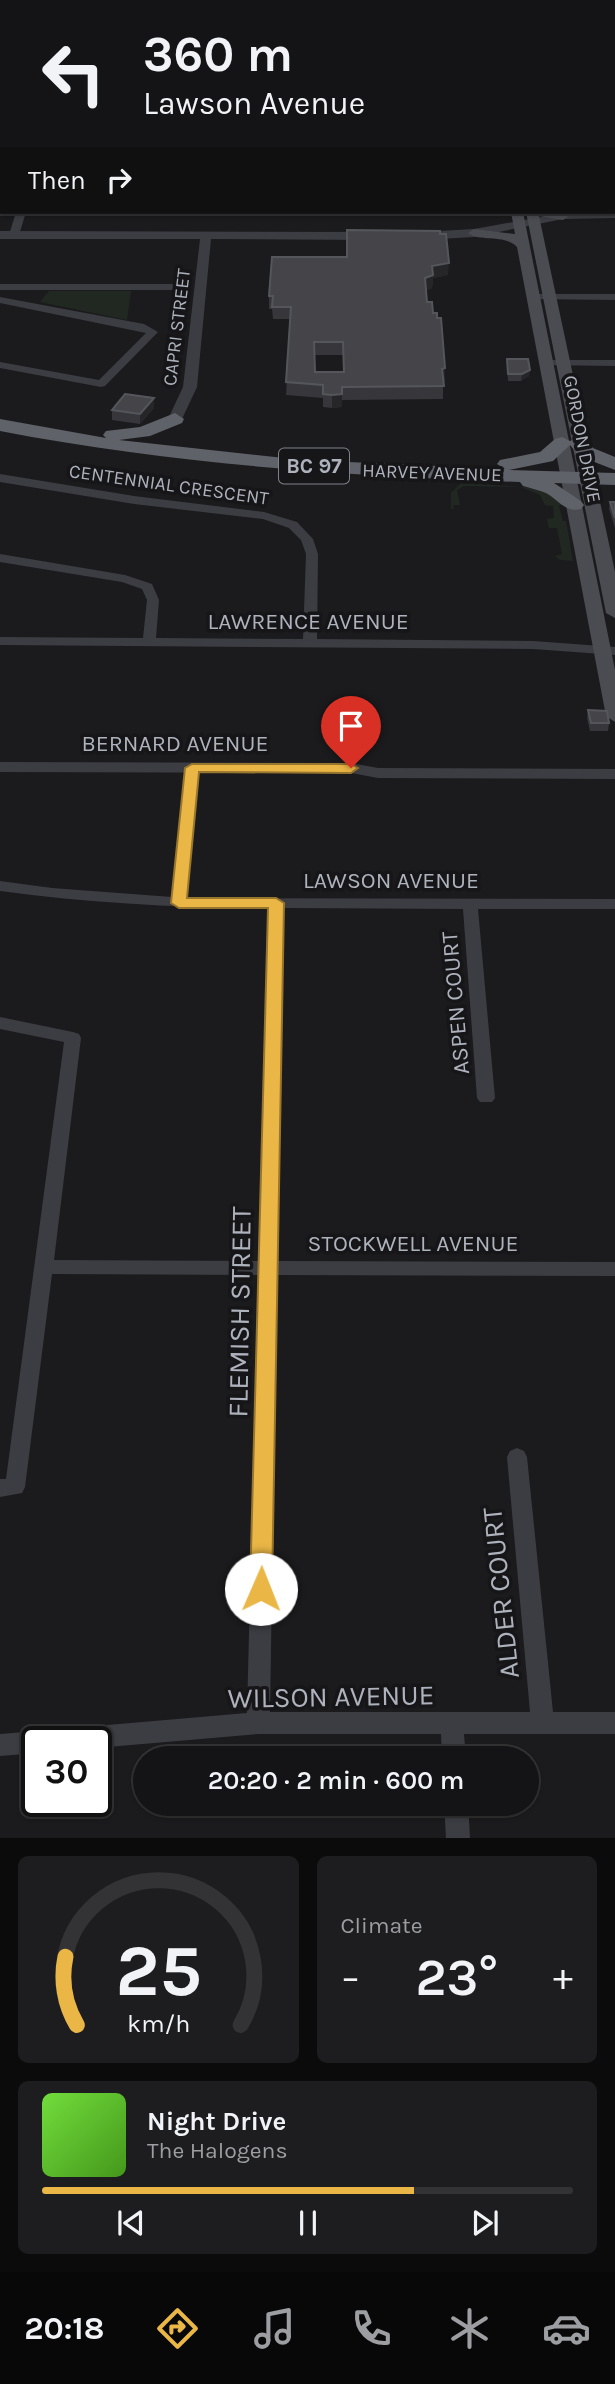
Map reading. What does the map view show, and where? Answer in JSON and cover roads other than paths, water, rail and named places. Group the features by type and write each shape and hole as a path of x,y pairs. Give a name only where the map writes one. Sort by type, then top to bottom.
{"highway":[{"name":"HARVEY AVENUE","path":"0,416 158,442 499,470"},
{"path":"113,435 143,432 174,419"},
{"path":"132,447 158,442 174,419"},
{"path":"174,419 183,434 207,447"},
{"name":"HARVEY AVENUE","path":"0,425 132,447 258,462 577,473 615,470"},
{"path":"499,470 536,461 571,443 615,464"},
{"path":"499,470 554,489 584,505 596,495 615,487"},
{"name":"HARVEY AVENUE","path":"577,473 615,479"}],"main road":[{"path":"534,215 563,216"},
{"name":"GORDON DRIVE","path":"534,215 550,297 555,363"},
{"name":"GORDON DRIVE","path":"518,218 533,296 555,363 584,505 610,562 615,614"},
{"path":"474,233 507,235 523,244"},
{"name":"GORDON DRIVE","path":"584,505 584,562 609,651 615,716"}],"street":[{"path":"14,235 20,214"},
{"path":"0,235 397,236 474,233 534,215"},
{"path":"563,216 615,215"},
{"name":"CAPRI STREET","path":"174,419 190,387 206,236"},
{"path":"0,288 187,287"},
{"path":"533,296 615,296"},
{"path":"0,300 144,327 153,332 100,384 0,365"},
{"path":"555,363 615,363"},
{"name":"CENTENNIAL CRESCENT","path":"0,478 134,500 264,516 293,524 307,539 312,554 310,641"},
{"path":"0,558 125,579 147,587 153,600 149,641"},
{"path":"584,562 610,562"},
{"name":"LAWRENCE AVENUE","path":"0,641 310,641 533,645 609,651"},
{"name":"BERNARD AVENUE","path":"351,768 375,761 615,763"},
{"name":"BERNARD AVENUE","path":"0,767 351,768 378,773 615,774"},
{"path":"179,903 192,768"},
{"name":"LAWSON AVENUE","path":"0,886 52,894 179,903 615,904"},
{"name":"FLEMISH STREET","path":"258,1723 276,903"},
{"name":"ASPEN COURT","path":"470,904 486,1098"},
{"path":"0,1023 73,1038 15,1487 0,1488"},
{"name":"STOCKWELL AVENUE","path":"43,1267 615,1269"},
{"name":"ALDER COURT","path":"517,1457 543,1724"},
{"name":"WILSON AVENUE","path":"112,1736 258,1723 615,1723"},
{"path":"452,1724 453,1746"},
{"path":"0,1745 21,1743"},
{"path":"457,1816 458,1838"}]}
